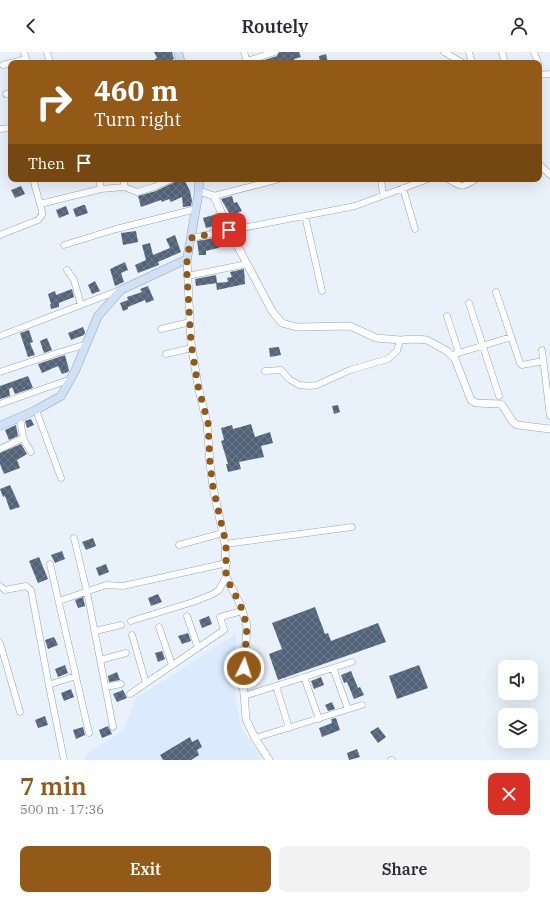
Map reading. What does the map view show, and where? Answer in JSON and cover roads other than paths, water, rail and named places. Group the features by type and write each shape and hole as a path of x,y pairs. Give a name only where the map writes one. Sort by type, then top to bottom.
{"main road":[{"path":"0,426 36,410 61,396 87,344 98,316 121,290 187,259 199,191 199,182"}],"street":[{"path":"253,60 275,52"},
{"path":"444,52 458,60"},
{"path":"3,65 8,63"},
{"path":"542,167 550,175"},
{"path":"0,235 38,220 42,215 34,182"},
{"path":"100,182 101,189"},
{"path":"124,182 124,187"},
{"path":"40,204 101,189 124,187 137,192 164,182"},
{"path":"199,191 214,196 260,182"},
{"path":"381,182 383,195"},
{"path":"191,238 355,206 420,182"},
{"path":"453,182 460,186 465,186 471,182"},
{"path":"403,188 415,229"},
{"path":"214,196 229,230 272,311 282,323 296,327 350,326 376,338 428,340 455,354 511,338"},
{"path":"64,245 116,229 196,209"},
{"path":"305,216 322,291"},
{"path":"131,621 193,602 213,594 219,590 226,577 226,544 213,487 208,423 198,386 192,348 187,259"},
{"path":"187,276 247,264"},
{"path":"67,270 74,280 81,305"},
{"path":"0,336 121,290"},
{"path":"496,292 520,363 522,365 543,361"},
{"path":"469,303 499,396"},
{"path":"447,316 455,354 471,400 476,403 502,405 513,422 517,424 550,429"},
{"path":"161,329 190,322"},
{"path":"265,371 281,370 289,380 304,386 317,385 350,370 388,359 397,351 400,340"},
{"path":"0,372 61,351 87,344"},
{"path":"166,354 192,348"},
{"path":"542,350 550,416"},
{"path":"0,404 70,379"},
{"path":"36,410 61,478"},
{"path":"20,417 23,438 31,452"},
{"path":"0,449 23,438"},
{"path":"226,544 352,527"},
{"path":"179,545 223,533"},
{"path":"74,538 87,592 113,726"},
{"path":"59,601 106,586 123,586 227,563"},
{"path":"50,564 89,733"},
{"path":"226,577 242,611 247,626 243,682 246,718 255,738 269,760"},
{"path":"0,586 5,590 26,586 31,590 64,760"},
{"path":"130,694 224,630 220,617 242,611"},
{"path":"187,616 198,648"},
{"path":"95,631 121,625"},
{"path":"159,626 172,665"},
{"path":"132,635 146,683"},
{"path":"0,643 20,712"},
{"path":"100,660 126,653"},
{"path":"244,696 352,662"},
{"path":"333,668 348,710"},
{"path":"50,686 51,684 76,676"},
{"path":"304,677 319,718"},
{"path":"106,687 122,684"},
{"path":"276,686 289,728"},
{"path":"255,738 362,705"}]}
